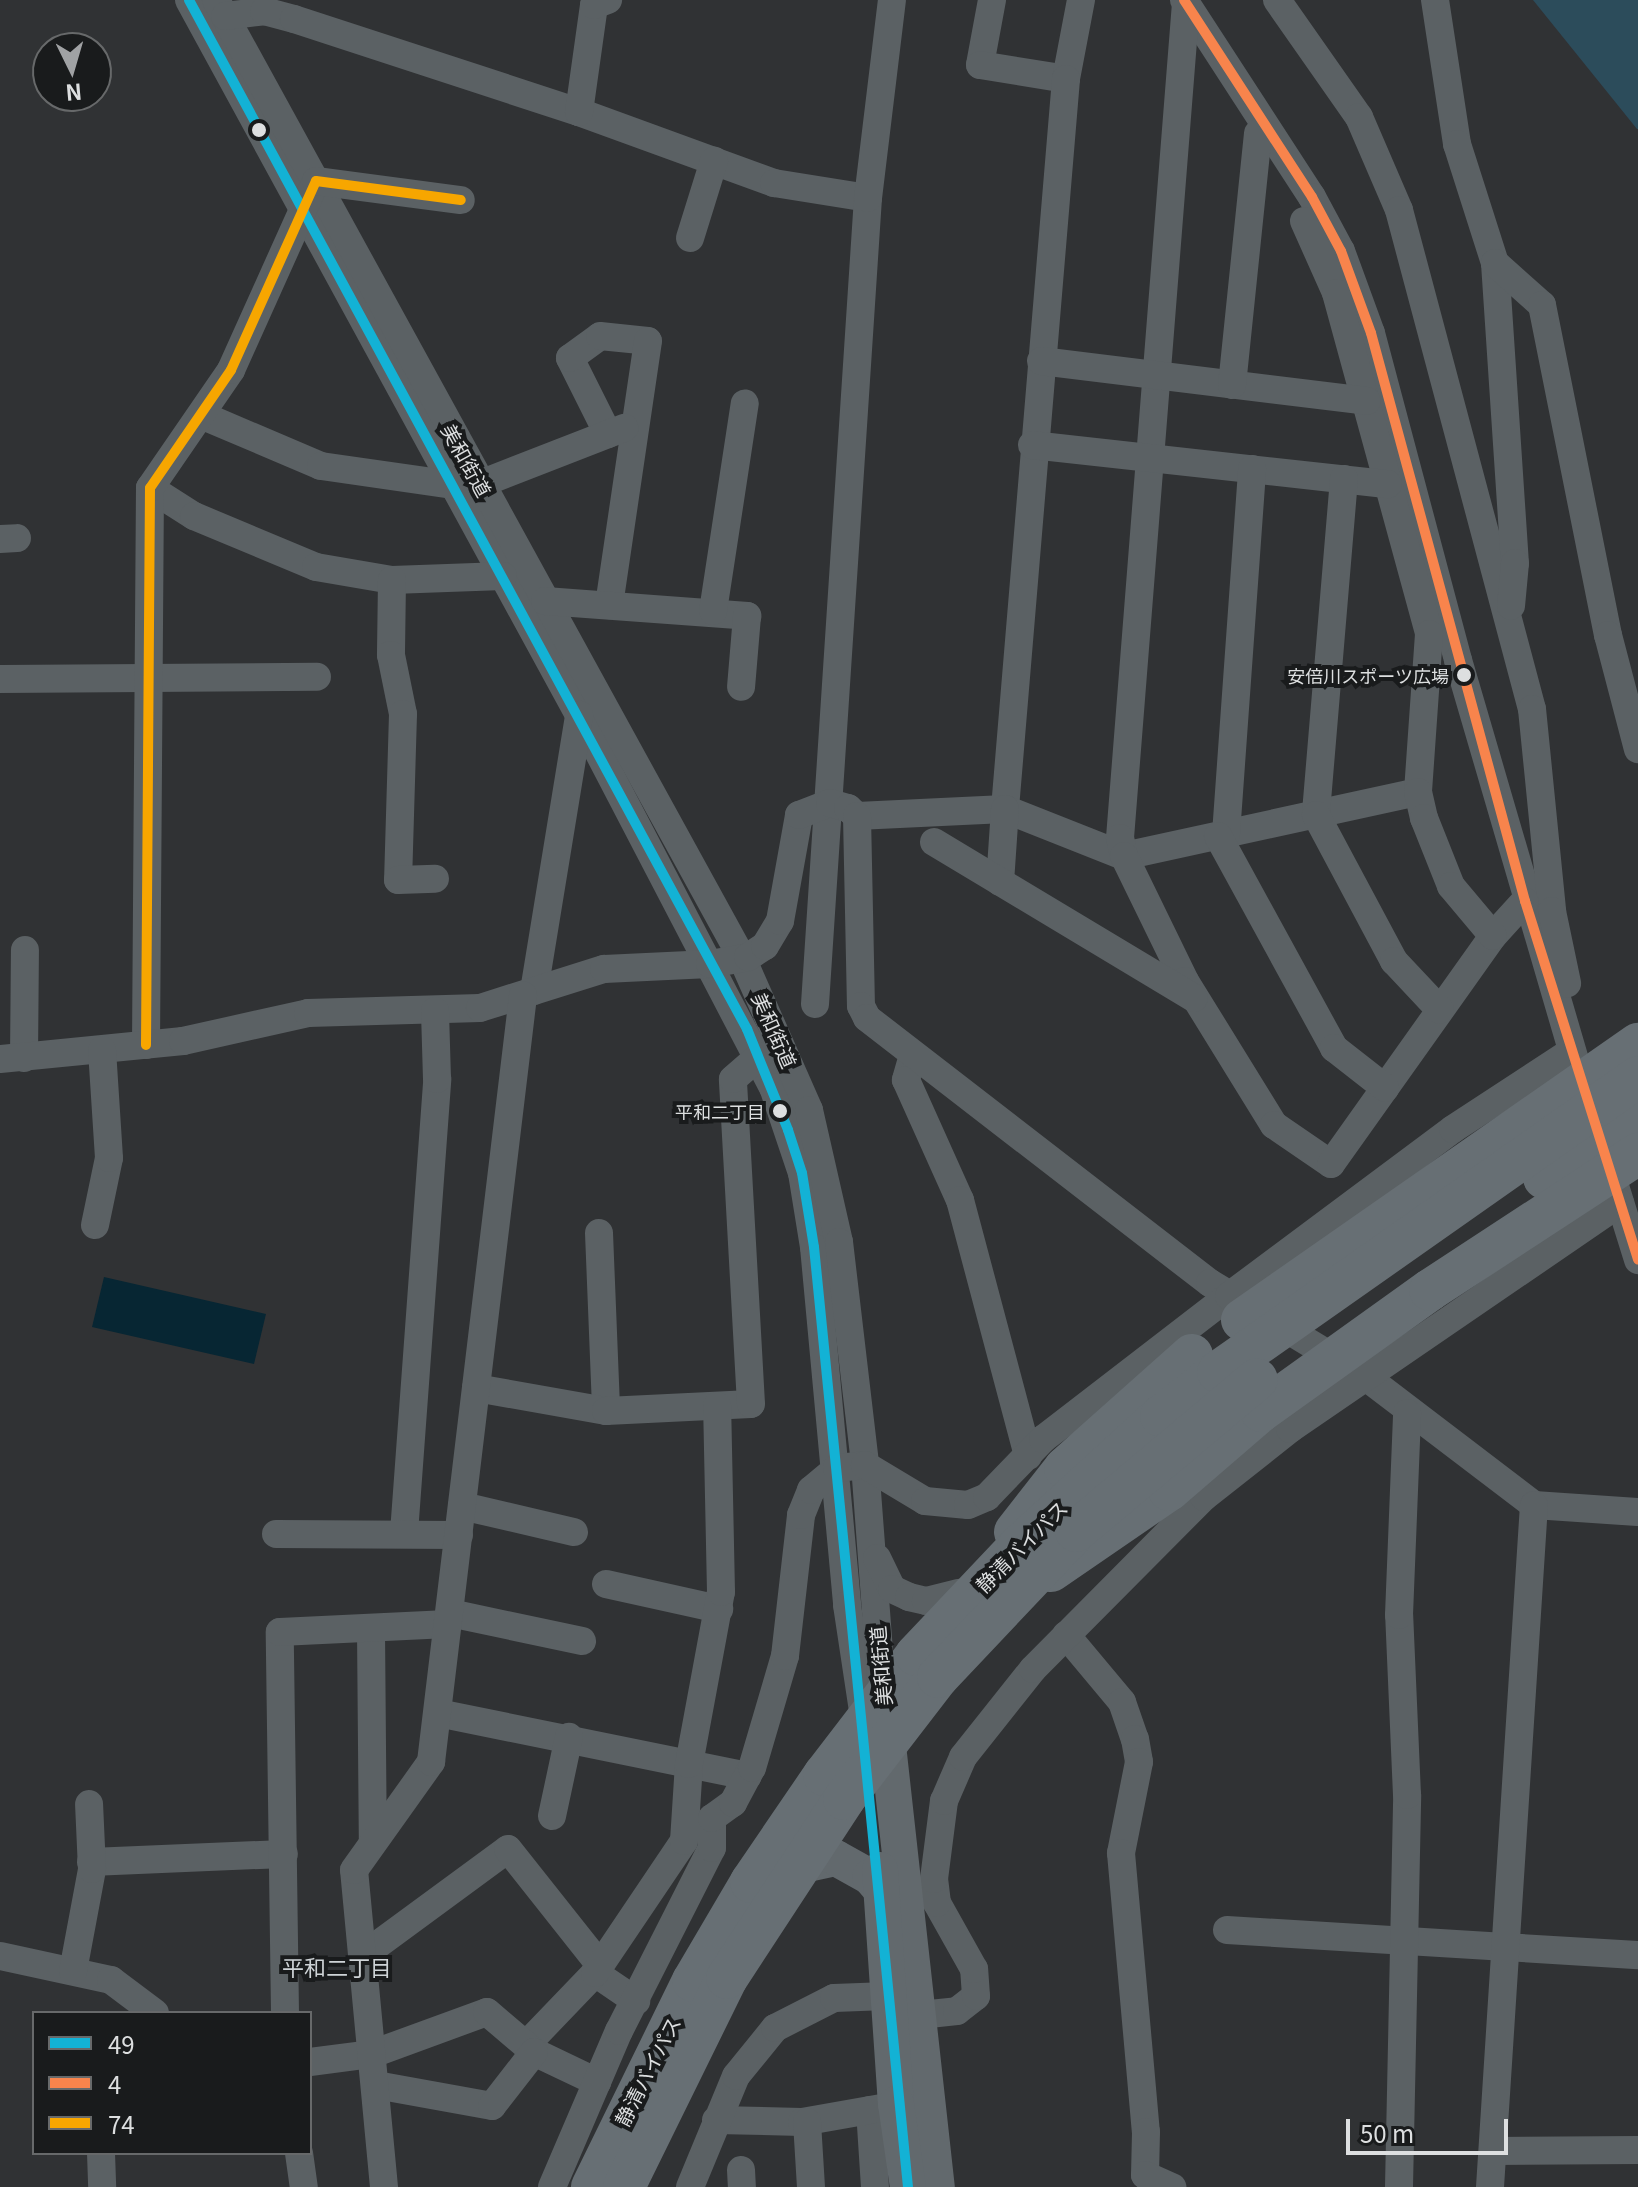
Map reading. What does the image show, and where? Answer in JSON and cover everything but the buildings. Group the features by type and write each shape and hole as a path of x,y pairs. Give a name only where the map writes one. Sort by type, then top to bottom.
{"highway":[{"path":"577,2187 645,2003 874,1714 959,1593 1065,1468 1192,1355 1638,1044"},
{"name":"静清バイパス","path":"592,2187 632,2097 751,1882 824,1775 916,1655 997,1569 1086,1482 1218,1372 1638,1077"},
{"name":"静清バイパス","path":"624,2187 727,1978 782,1889 938,1677 1006,1604 1076,1531 1233,1396 1638,1115"},
{"path":"630,2187 666,2080 691,2023 874,1714 932,1668 989,1609 1169,1490 1283,1395 1504,1239 1638,1154"}],"main road":[{"name":"美和街道","path":"874,1714 887,1996 908,2187"},
{"name":"美和街道","path":"874,1714 920,2015 898,2105 937,2187"},
{"path":"783,1870 836,1858 870,1877 882,1891"}],"street":[{"name":"美和街道","path":"189,0 304,210 466,484 545,601 742,958 809,1110 826,1169 839,1242 851,1466 847,1605 874,1714"},
{"path":"579,112 594,5 608,0"},
{"path":"815,1004 868,198 892,0"},
{"path":"992,0 980,65 1066,79"},
{"path":"1000,882 1032,445 1066,79 1081,0"},
{"path":"1277,0 1359,117 1380,159 1411,251 1532,709 1571,1048"},
{"path":"1435,0 1457,144 1495,263 1515,563 1510,627"},
{"path":"1185,2 1341,251 1371,333 1525,901 1638,1260"},
{"path":"1185,2 1152,458 1120,838 1124,856 1197,1000 1274,1125 1331,1164 1493,936 1525,901"},
{"name":"美和街道","path":"220,8 316,181 466,484 503,576 759,1056 802,1173 851,1466 870,1543 874,1714"},
{"path":"220,8 298,10 774,183 868,198"},
{"path":"1232,385 1259,122"},
{"path":"1259,122 1330,276 1429,634 1418,792 1439,865 1493,936"},
{"path":"690,238 714,161"},
{"path":"146,1045 150,488 231,370 316,181 461,200"},
{"path":"1495,263 1542,305 1608,635 1638,749"},
{"path":"608,434 570,358 600,336 648,341 609,605"},
{"path":"1041,361 1367,401"},
{"path":"713,611 745,403"},
{"path":"201,415 321,466 466,484 636,424"},
{"path":"1032,445 1388,484"},
{"path":"1252,469 1222,835 1334,1048 1385,1088"},
{"path":"1344,479 1316,815 1394,961 1440,1010"},
{"path":"150,488 254,544 316,567 392,580 503,576"},
{"path":"392,580 391,655 403,714 398,880 435,879"},
{"path":"545,601 713,611 747,616 741,687"},
{"path":"0,679 317,677"},
{"path":"384,2187 365,1954 354,1870 373,1840 424,1777 438,1713 476,1388 529,994 579,715"},
{"path":"25,950 12,1058 146,1045 308,1013 480,1008 604,969 710,964 742,958 765,946 780,921 799,815 830,803 857,816 1005,809 1124,856 1418,792"},
{"path":"857,816 861,1006 867,1018 1229,1296 1366,1377 1407,1413 1534,1505 1638,1512"},
{"path":"934,842 1197,1000"},
{"path":"404,1533 437,1079 435,1011"},
{"path":"552,2187 597,2082 645,2003 712,1848 712,1818 733,1803 748,1776 785,1656 801,1515 811,1490 851,1466 925,1501 968,1505 987,1497 1028,1456 1229,1296 1453,1129 1571,1048"},
{"path":"95,1225 109,1158 102,1050"},
{"path":"913,1055 906,1080 960,1200 1028,1456"},
{"path":"476,1388 606,1411 751,1404 733,1079 759,1056"},
{"path":"920,2015 969,2006 979,1984 947,1926 934,1879 951,1776 1033,1669 1204,1497 1366,1377 1620,1203"},
{"path":"599,1233 606,1411"},
{"path":"376,2085 492,2106 530,2049 598,1969 684,1841 689,1764 719,1609 723,1558 717,1406"},
{"path":"1399,2187 1407,1795 1399,1615 1407,1413"},
{"path":"1490,2187 1534,1505"},
{"path":"462,1506 574,1532"},
{"path":"276,1534 459,1535"},
{"path":"870,1543 892,1589 926,1601 959,1593"},
{"path":"606,1584 719,1609"},
{"path":"285,2011 280,1632 371,1631 449,1618 582,1641"},
{"path":"371,1631 373,1840"},
{"path":"1066,1635 1122,1702 1139,1762 1121,1853 1146,2132 1145,2181 1172,2187"},
{"path":"438,1713 569,1737 748,1776"},
{"path":"552,1816 569,1737"},
{"path":"73,1971 91,1862 89,1804"},
{"path":"365,1954 508,1849 598,1969 645,2003"},
{"path":"91,1862 284,1854"},
{"path":"1227,1930 1638,1955"},
{"path":"0,1956 73,1971 126,1987 153,2011"},
{"path":"690,2187 736,2076 775,2028 834,1998 887,1996"},
{"path":"312,2062 372,2054 487,2012 530,2049 597,2082"},
{"path":"716,2120 807,2122 898,2105 875,2187"},
{"path":"807,2122 811,2187"},
{"path":"1493,2151 1638,2150"},
{"path":"101,2155 102,2187"},
{"path":"299,2155 304,2187"}],"shaded area":[{"path":"1533,0 1638,0 1638,129 1637,129"},
{"path":"104,1277 266,1314 254,1364 92,1327"}],"transit line":[{"name":"49","path":"189,0 747,1029 788,1130 802,1173 814,1247 908,2187"},
{"name":"4","path":"1184,0 1312,197 1341,251 1371,333 1525,901 1638,1260"},
{"name":"74","path":"146,1045 150,488 231,370 316,181 461,200"}],"place":[{"name":"安倍川スポーツ広場","path":"1464,675"},
{"name":"平和二丁目","path":"780,1111"}],"district":[{"name":"平和二丁目","path":"337,1967"}]}
